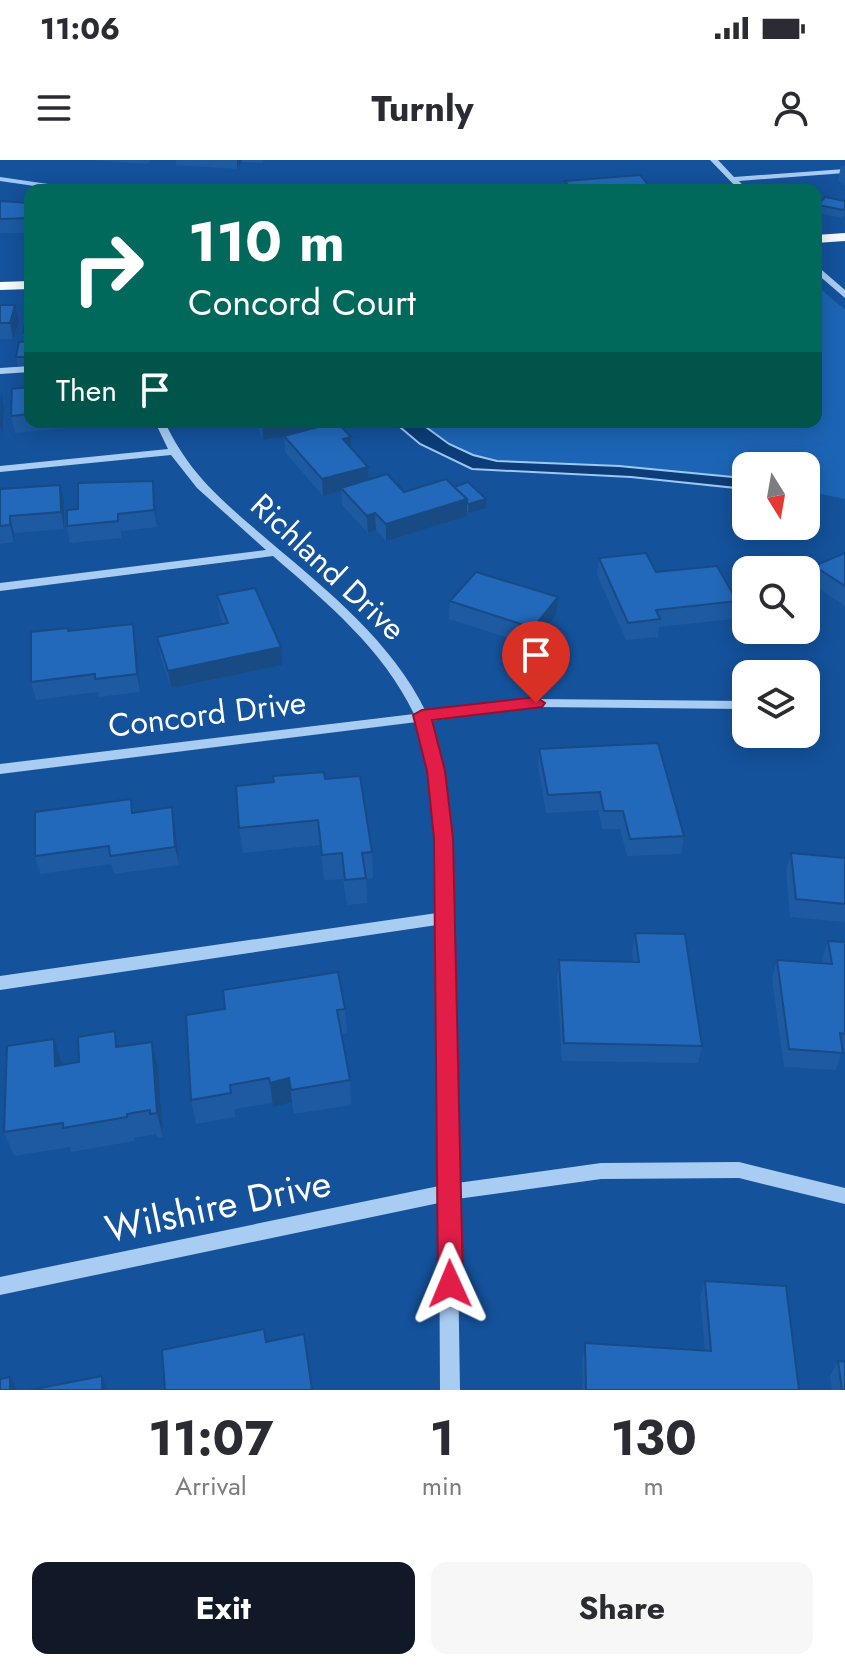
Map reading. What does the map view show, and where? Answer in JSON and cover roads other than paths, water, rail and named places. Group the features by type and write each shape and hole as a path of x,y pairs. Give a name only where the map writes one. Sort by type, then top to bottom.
{"main road":[{"path":"822,239 845,237"},
{"path":"0,286 24,285"}],"street":[{"path":"714,160 738,184"},
{"path":"734,179 845,171"},
{"path":"822,274 845,295"},
{"path":"0,371 24,369"},
{"name":"Richland Drive","path":"162,428 172,452 206,493 316,587 390,664 422,715 436,771 444,838 450,1390"},
{"path":"0,469 172,452"},
{"path":"0,587 275,552"},
{"name":"Concord Drive","path":"0,769 536,703 732,705"},
{"path":"0,983 447,918"},
{"name":"Wilshire Drive","path":"0,1286 449,1192 601,1171 739,1170 845,1196"}],"waterway":[{"path":"0,179 34,184"}]}
